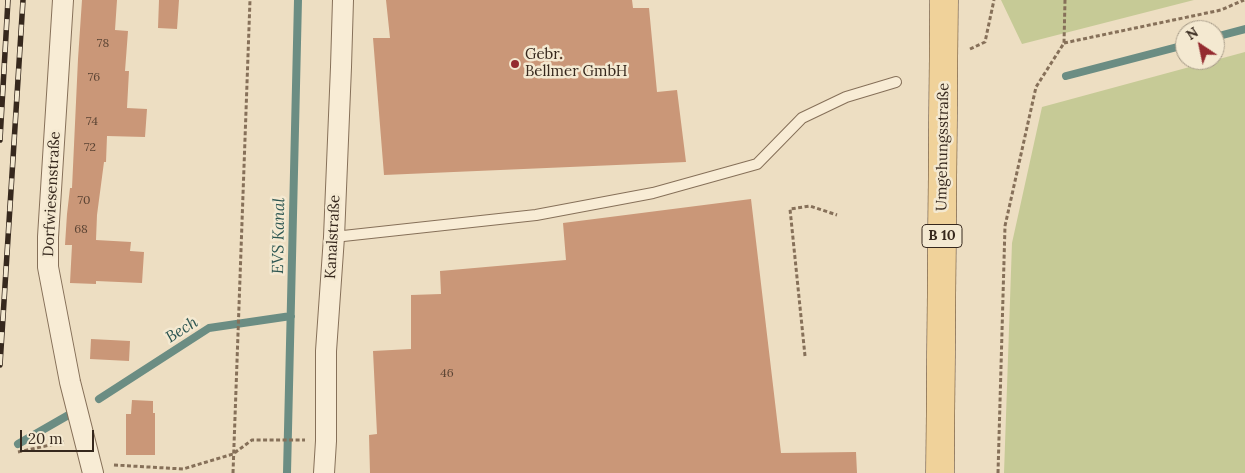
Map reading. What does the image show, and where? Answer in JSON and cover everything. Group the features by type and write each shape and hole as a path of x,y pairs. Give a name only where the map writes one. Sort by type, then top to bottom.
{"main road":[{"name":"Umgehungsstraße","path":"940,473 944,0"}],"street":[{"name":"Dorfwiesenstraße","path":"64,0 48,237 48,267 70,382 93,470"},
{"name":"Kanalstraße","path":"324,473 326,351 334,237 343,0"}],"lane":[{"path":"334,237 536,215 653,193 757,164 802,118 846,98 896,82"}],"path":[{"path":"233,473 250,0"},
{"path":"970,50 985,42 994,0"},
{"path":"998,473 1005,226 1036,87 1064,43 1065,0"},
{"path":"1064,43 1221,10 1244,0"},
{"path":"806,356 790,209 810,206 837,215"},
{"path":"18,452 85,438"},
{"path":"93,470 105,465 183,469 234,454 252,440 326,441"}],"green space":[{"path":"1001,0 1194,0 1022,44"},
{"path":"1245,52 1245,473 1004,473 1012,243 1042,107 1179,70 1225,70 1225,57"}],"building":[{"path":"82,0 117,0 115,30 128,31 125,71 129,71 127,108 147,109 145,137 107,136 106,162 104,162 97,215 96,240 131,242 130,251 144,252 142,283 96,281 96,284 70,283 72,245 65,245 70,188 72,188"},
{"path":"159,0 179,0 177,29 158,28"},
{"name":"Gebr. Bellmer GmbH","path":"386,0 632,0 633,8 649,8 657,92 677,90 686,162 384,175 373,38 390,38"},
{"path":"751,199 781,453 856,452 857,473 370,473 369,435 377,434 373,351 411,349 411,295 441,294 440,271 566,260 563,223"},
{"path":"91,339 130,341 129,361 90,359"},
{"path":"132,400 153,401 153,413 155,413 155,455 126,455 126,414 131,414"}],"waterway":[{"name":"EVS Kanal","path":"287,473 298,0"},
{"path":"1225,34 1245,29"},
{"path":"1066,76 1175,48"},
{"name":"Bech","path":"99,399 209,328 291,316"},
{"name":"Bech","path":"18,444 72,413"}],"railway":[{"path":"0,140 8,0"},
{"path":"0,365 23,0"}],"place":[{"name":"Gebr. Bellmer GmbH","path":"515,64"}]}
